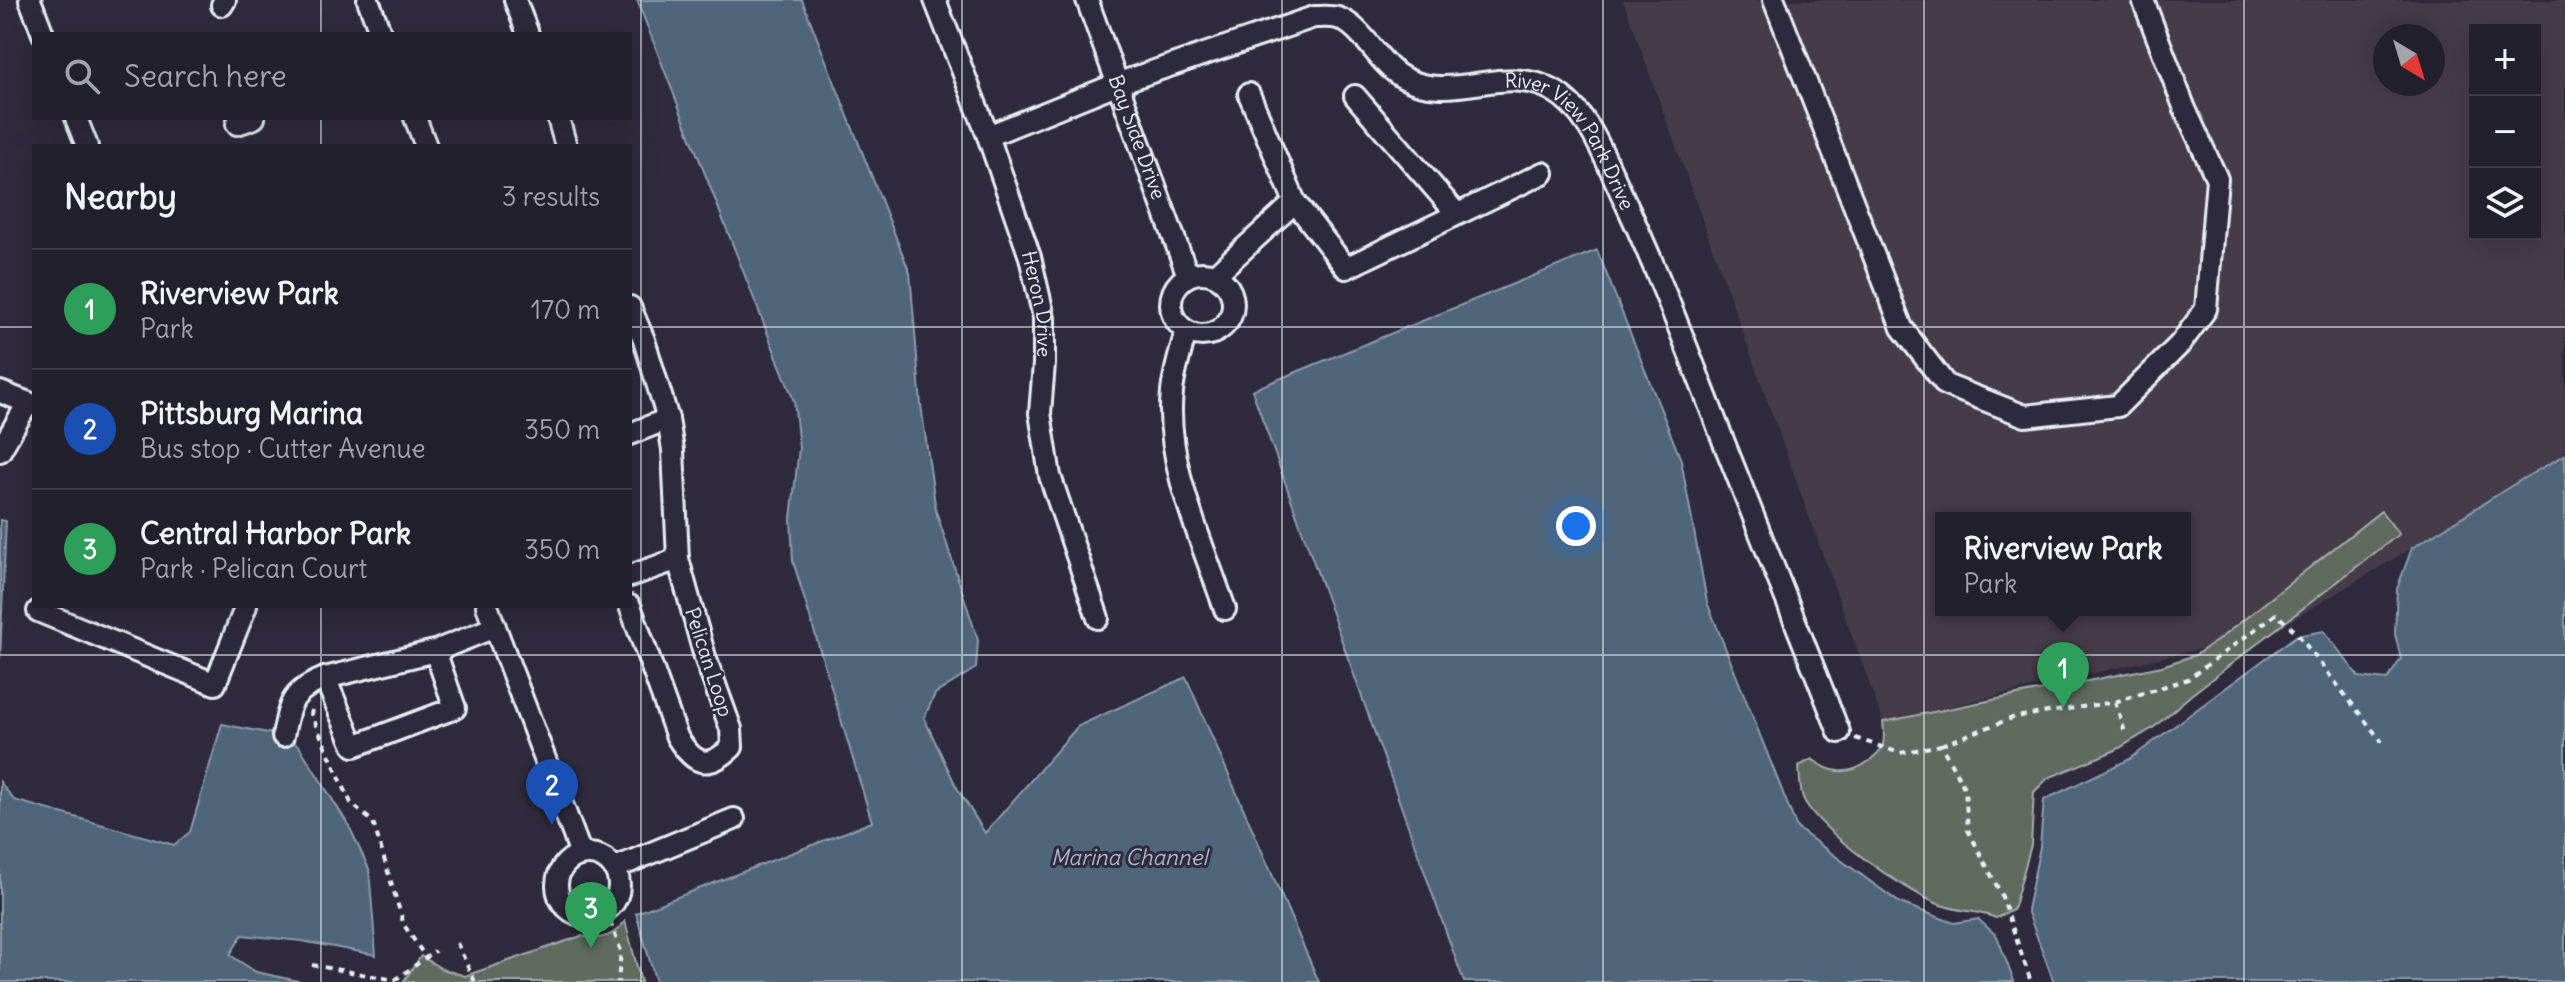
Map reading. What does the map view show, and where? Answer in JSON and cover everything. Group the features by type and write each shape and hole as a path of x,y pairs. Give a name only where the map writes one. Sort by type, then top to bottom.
{"street":[{"path":"30,0 42,32"},
{"path":"368,0 380,32"},
{"path":"515,0 527,32"},
{"name":"Heron Drive","path":"935,0 988,136 1030,257 1044,318 1040,413 1050,476 1098,618"},
{"name":"Bay Side Drive","path":"1087,0 1188,276"},
{"path":"1774,0 1902,328 1946,385 2025,416 2118,406 2180,344 2206,309 2217,179 2185,109 2145,0"},
{"name":"River View Park Drive","path":"988,136 1119,83 1314,17 1337,18 1356,31 1383,62 1403,78 1432,88 1517,80 1535,82 1563,97 1584,121 1597,143 1650,254 1839,732"},
{"path":"1249,94 1295,202 1346,268 1543,173"},
{"path":"1355,96 1457,214"},
{"path":"77,120 86,144"},
{"path":"416,120 425,144"},
{"path":"559,120 565,144"},
{"path":"1215,275 1295,202"},
{"path":"1198,273 1215,275 1226,283 1233,296 1233,308 1227,323 1208,334 1186,331 1174,316 1171,303 1175,289 1188,276 1198,273"},
{"name":"Pelican Loop","path":"631,608 677,737 687,753 699,761 712,762 732,747 731,729 705,657 678,559 673,450 668,419 632,312"},
{"path":"1186,331 1172,392 1171,419 1178,471 1225,609"},
{"path":"0,392 31,404 0,451"},
{"path":"632,433 668,419"},
{"path":"632,575 678,559"},
{"path":"38,611 215,684 245,608"},
{"path":"488,608 581,854"},
{"path":"283,736 290,703 306,686 325,678 435,651 495,627"},
{"path":"325,678 354,746 455,708 435,651"},
{"path":"615,868 734,819"},
{"path":"589,853 604,857 615,868 620,886 613,905 606,911 587,917 577,915 562,903 557,892 557,880 561,868 570,859 589,853"}],"path":[{"path":"1839,732 1900,753 1941,745 2015,717 2115,702 2188,679 2276,614 2295,631 2382,742"},
{"path":"325,678 311,714 351,803 373,822 404,925 426,958"},
{"path":"2115,702 2126,735"},
{"path":"1941,745 1965,789 1968,830 2001,894 2031,982"},
{"path":"606,911 621,951 618,982"},
{"path":"457,943 475,982"},
{"path":"312,965 395,980 435,951"}],"shaded area":[{"path":"1623,0 2565,0 2565,456 2272,632 1883,722"}],"green space":[{"path":"2381,511 2399,534 2153,728 2116,750 2048,778 2034,792 2031,845 2013,910 1996,918 1944,906 1921,895 1884,873 1846,844 1805,802 1799,766 1812,759 1826,768 1840,771 1862,766 1882,747 1883,722 2162,666 2195,655"},
{"path":"625,921 641,982 403,982 421,956 442,969 465,976 581,936 606,936"}],"water":[{"name":"Marina Channel","path":"637,0 802,0 910,273 921,405 936,511 978,640 976,668 935,694 924,718 956,786 985,833 1078,726 1186,677 1319,982 656,982 636,913 872,822 793,561 791,518 799,448 794,401"},
{"path":"1597,250 1681,460 1707,602 1797,828 1900,903 1954,923 1978,919 1997,936 2014,982 1464,982 1252,390"},
{"path":"2565,455 2565,982 2054,982 2027,910 2040,847 2044,800 2130,759 2296,636 2324,631 2359,677 2387,680 2401,659 2395,634 2397,589 2412,548"},
{"path":"0,520 6,521 0,659"},
{"path":"222,724 283,736 299,746 349,826 369,869 376,955 302,941 242,935 230,955 256,972 303,982 0,982 0,782 14,800 174,845 190,832"}],"place":[{"name":"Riverview Park","path":"2063,708"},
{"name":"Pittsburg Marina","path":"552,825"},
{"name":"Central Harbor Park","path":"591,948"}]}
